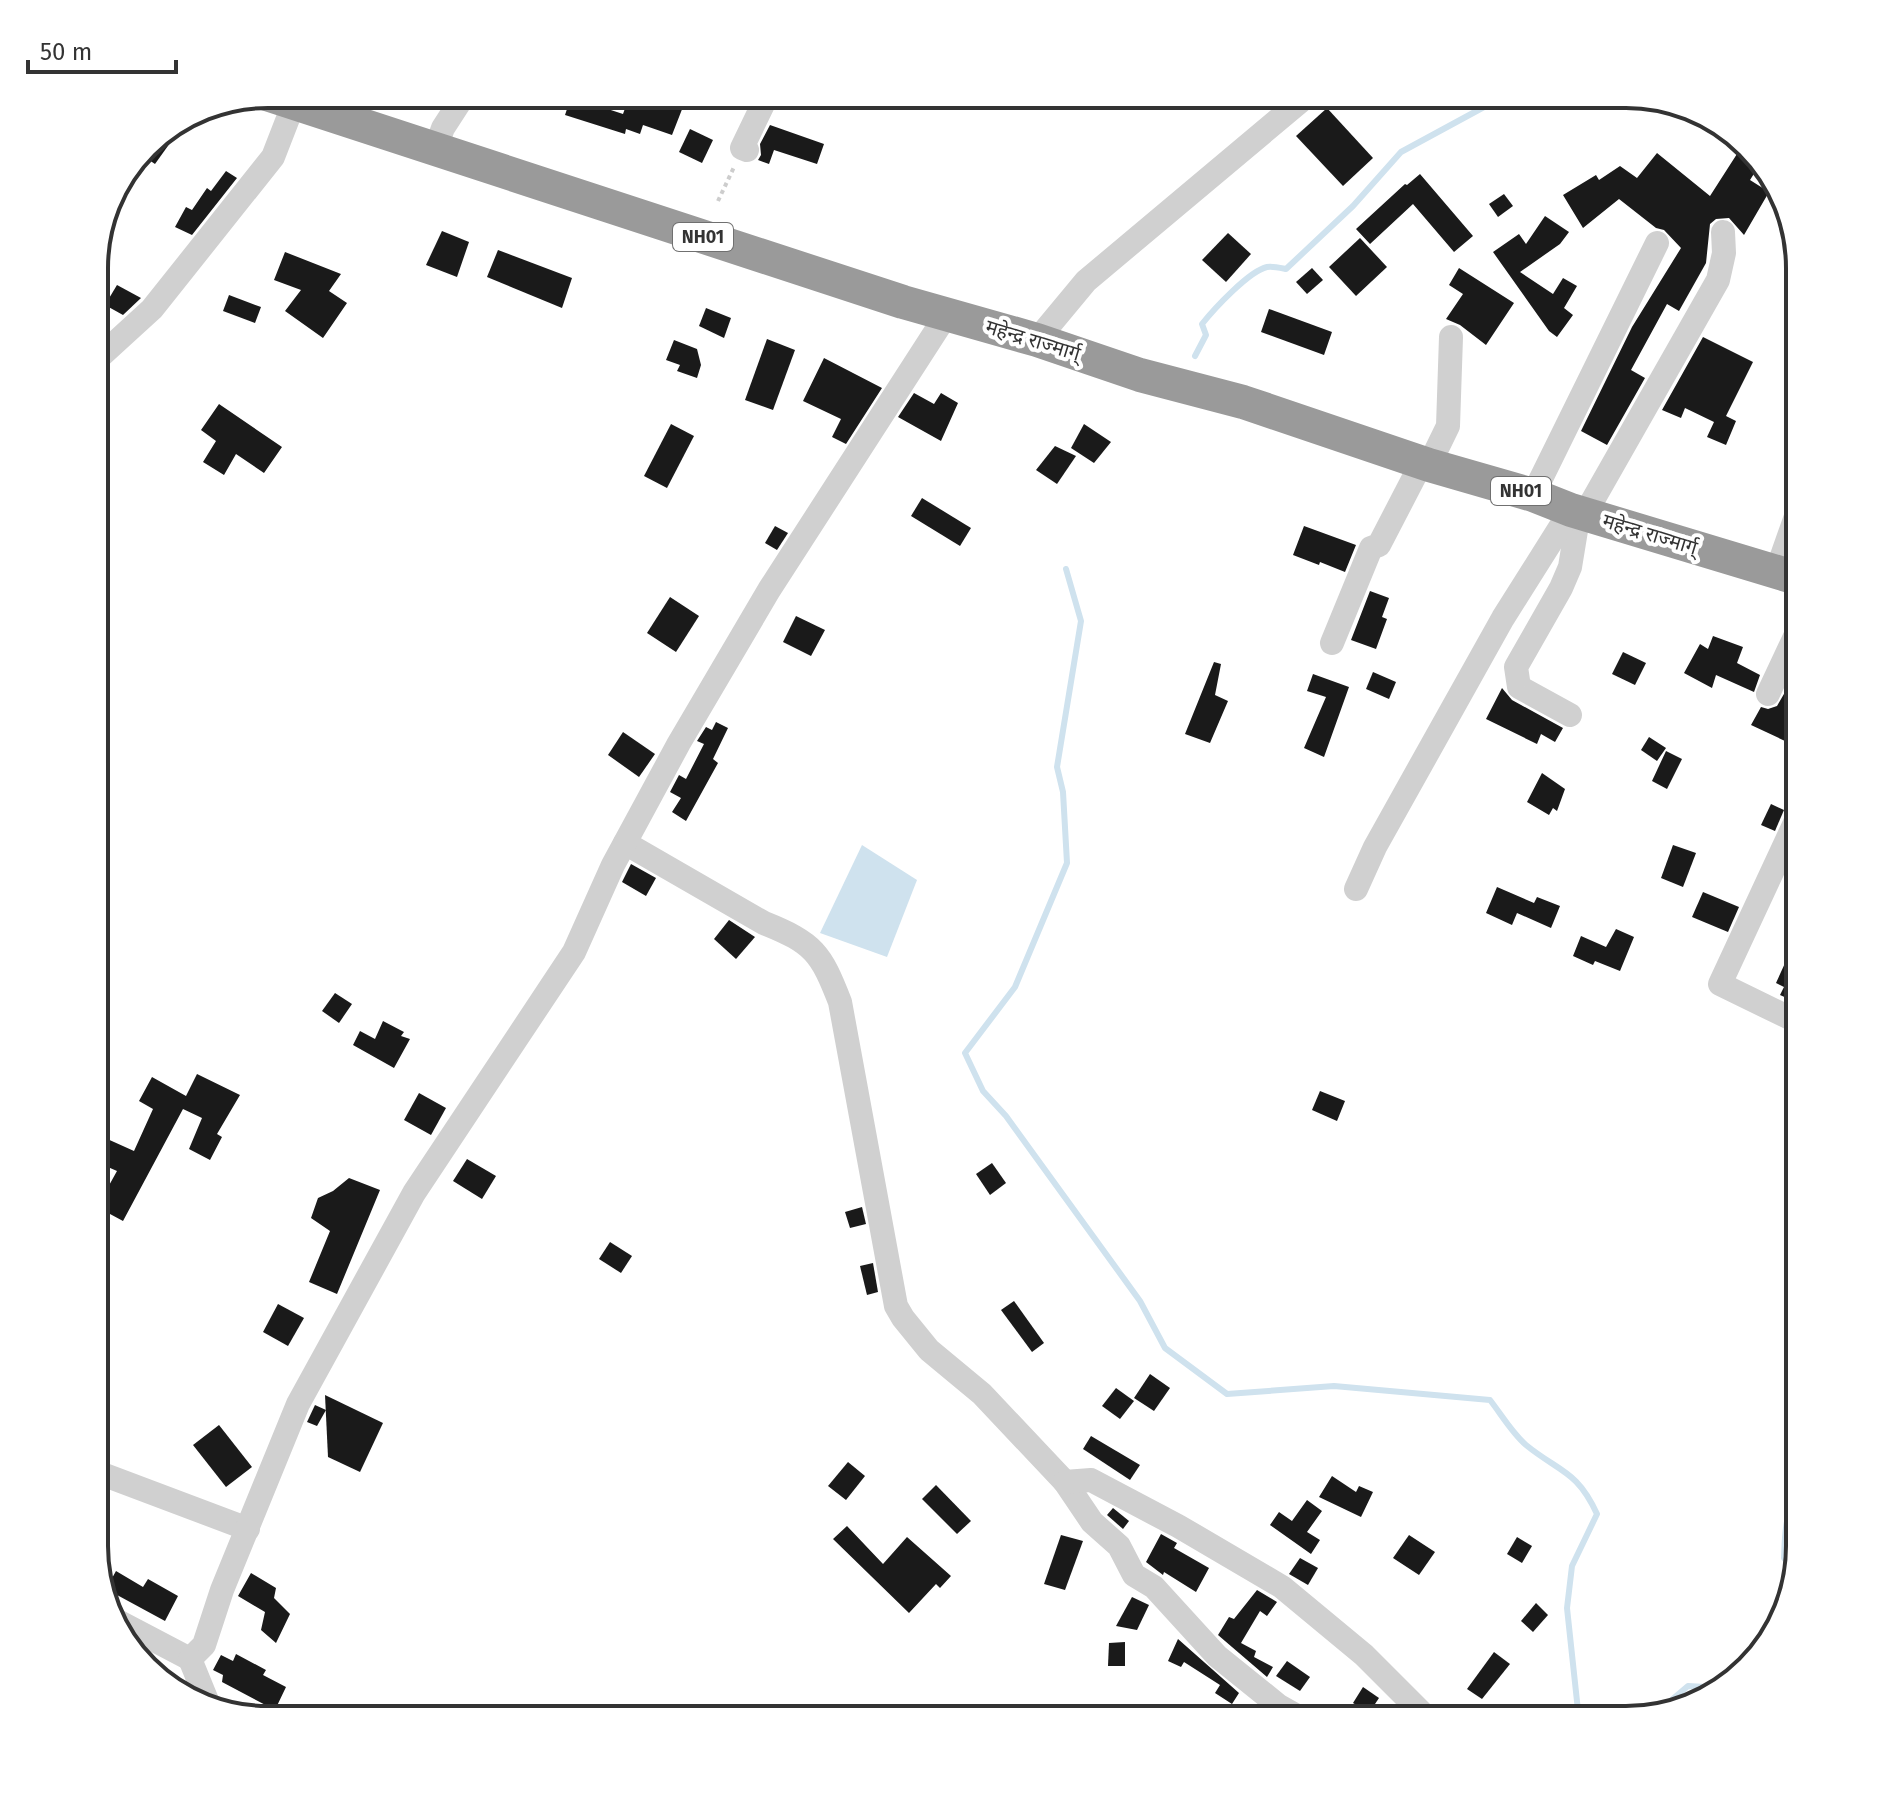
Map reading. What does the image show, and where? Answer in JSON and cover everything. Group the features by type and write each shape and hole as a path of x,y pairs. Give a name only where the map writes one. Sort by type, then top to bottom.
{"highway":[{"name":"महेन्द्र राज्मार्ग्","path":"348,108 435,150 903,302 1037,340 1140,375 1243,402 1578,512 1786,575"}],"street":[{"path":"108,349 152,309 273,157 279,108"},
{"path":"435,150 443,128 456,108"},
{"path":"744,149 762,108"},
{"path":"1037,340 1086,281 1292,108"},
{"path":"1356,889 1375,847 1503,618 1578,512 1718,280 1724,253 1723,232"},
{"path":"1533,495 1657,243"},
{"path":"190,1659 204,1645 222,1590 298,1404 414,1193 574,952 625,843 679,743 769,590 947,314"},
{"path":"1332,643 1371,548 1379,545 1448,426 1451,337"},
{"path":"1570,715 1519,687 1516,667 1570,567 1578,512"},
{"path":"1768,694 1786,656"},
{"path":"1786,842 1720,984 1786,1016"},
{"path":"625,843 816,951 828,970 840,1002 896,1306 903,1318 929,1350 982,1394 1065,1482 1092,1522 1119,1546 1134,1575 1154,1587 1217,1656 1279,1706"},
{"path":"108,1476 248,1529"},
{"path":"1065,1482 1091,1480 1282,1587 1364,1655 1415,1706"},
{"path":"130,1628 190,1659 208,1694"}],"path":[{"path":"718,201 744,149"}],"water":[{"path":"862,845 917,880 887,957 820,933"}],"building":[{"path":"567,108 605,108 623,114 625,108 683,108 672,135 643,125 640,134 626,129 625,134 565,115"},
{"path":"1327,108 1373,158 1343,186 1296,136"},
{"path":"770,125 824,144 817,164 774,150 769,164 758,160 760,144"},
{"path":"690,129 713,140 702,163 679,152"},
{"path":"169,142 170,143 155,164 150,160"},
{"path":"1657,153 1710,196 1737,153 1754,173 1750,180 1768,194 1744,235 1729,218 1716,219 1710,224 1706,263 1679,311 1667,304 1631,370 1645,378 1607,445 1581,431 1632,327 1681,248 1664,230 1656,228 1619,199 1583,228 1563,195 1596,175 1599,180 1620,166 1637,178"},
{"path":"226,171 237,178 192,235 175,227 186,207 192,210 207,188 211,191"},
{"path":"1420,174 1473,236 1454,252 1413,204 1370,244 1356,229"},
{"path":"1504,194 1513,206 1498,217 1489,204"},
{"path":"1545,216 1569,232 1560,244 1520,272 1553,294 1563,278 1577,286 1564,308 1573,315 1557,337 1549,331 1493,252 1519,234 1526,244"},
{"path":"442,231 469,242 457,277 426,265"},
{"path":"1228,233 1251,254 1226,282 1202,260"},
{"path":"1360,238 1387,267 1356,296 1329,267"},
{"path":"498,250 572,278 562,308 487,277"},
{"path":"285,252 341,274 329,291 347,303 323,338 285,311 301,290 274,280"},
{"path":"1312,268 1323,280 1307,294 1296,282"},
{"path":"1459,268 1514,303 1486,345 1460,325 1446,319 1463,294 1449,285"},
{"path":"117,285 141,298 123,315 108,307 108,300"},
{"path":"229,295 261,307 255,323 223,311"},
{"path":"706,308 731,318 724,338 699,326"},
{"path":"1269,309 1332,332 1324,355 1261,332"},
{"path":"1703,337 1753,362 1726,416 1736,421 1726,445 1707,437 1714,422 1685,408 1681,418 1662,410"},
{"path":"767,339 795,350 773,410 745,400"},
{"path":"674,340 697,349 701,365 697,378 677,371 680,365 666,360"},
{"path":"824,358 882,388 846,444 832,437 841,419 803,401"},
{"path":"914,393 934,404 941,393 958,403 941,441 898,417"},
{"path":"219,404 282,447 264,473 236,454 224,475 203,462 216,441 201,430"},
{"path":"671,424 694,436 667,488 644,476"},
{"path":"1084,424 1111,442 1094,463 1071,448"},
{"path":"1055,446 1076,456 1057,484 1036,470"},
{"path":"922,498 971,528 960,546 911,516"},
{"path":"775,526 788,533 777,550 765,543"},
{"path":"1304,526 1356,545 1345,572 1293,555"},
{"path":"1370,591 1389,598 1382,617 1387,619 1376,649 1351,640"},
{"path":"670,597 699,616 676,652 647,633"},
{"path":"796,616 825,630 811,656 783,642"},
{"path":"1713,636 1743,647 1737,663 1760,675 1754,692 1716,675 1712,688 1684,673 1700,644 1708,649"},
{"path":"1623,652 1646,663 1635,685 1612,674"},
{"path":"1214,662 1221,664 1215,695 1228,701 1210,743 1185,734"},
{"path":"1373,672 1396,682 1389,699 1366,689"},
{"path":"1313,674 1349,687 1324,757 1304,748 1326,697 1307,691"},
{"path":"1502,688 1512,700 1563,728 1555,742 1541,734 1537,744 1486,719"},
{"path":"1786,690 1786,741 1751,725 1761,707 1768,709 1777,706"},
{"path":"716,722 728,728 713,759 718,763 686,821 672,812 681,798 670,792 679,775 686,779 704,744 697,741 706,727 712,730"},
{"path":"623,732 655,754 639,777 608,755"},
{"path":"1649,737 1666,748 1657,761 1641,750"},
{"path":"1666,751 1682,759 1667,789 1652,781"},
{"path":"1542,773 1565,789 1557,811 1553,808 1549,815 1527,802"},
{"path":"1771,804 1784,810 1775,831 1761,825"},
{"path":"1673,845 1696,853 1683,887 1661,878"},
{"path":"631,864 656,878 646,896 622,882"},
{"path":"1497,887 1534,903 1537,897 1560,906 1551,928 1517,913 1512,925 1486,913"},
{"path":"1703,892 1739,907 1728,932 1692,917"},
{"path":"729,920 755,937 736,959 714,939"},
{"path":"1616,929 1634,937 1620,971 1595,961 1593,965 1573,956 1581,936 1606,947"},
{"path":"1786,961 1786,998 1780,995 1784,987 1776,983"},
{"path":"335,993 352,1004 339,1023 322,1011"},
{"path":"383,1021 404,1032 401,1036 410,1039 394,1068 353,1045 360,1031 375,1039"},
{"path":"197,1074 240,1095 217,1134 222,1137 210,1160 189,1149 202,1118 183,1109 123,1221 108,1213 108,1187 117,1171 108,1167 108,1139 134,1151 153,1109 139,1101 152,1077 186,1096"},
{"path":"1320,1091 1345,1101 1337,1121 1312,1110"},
{"path":"419,1093 446,1108 431,1135 404,1120"},
{"path":"467,1159 496,1176 482,1199 453,1181"},
{"path":"992,1163 1006,1183 990,1195 976,1174"},
{"path":"349,1178 380,1190 337,1294 309,1282 330,1231 311,1218 318,1198"},
{"path":"862,1207 866,1224 850,1228 845,1212"},
{"path":"610,1242 632,1256 621,1273 599,1259"},
{"path":"873,1263 878,1292 867,1295 860,1266"},
{"path":"1014,1301 1044,1343 1032,1352 1001,1310"},
{"path":"278,1304 304,1318 288,1346 263,1332"},
{"path":"1150,1374 1170,1388 1154,1411 1134,1398"},
{"path":"1116,1388 1134,1401 1120,1419 1102,1406"},
{"path":"325,1395 383,1423 360,1472 328,1457"},
{"path":"315,1405 326,1410 317,1426 307,1422"},
{"path":"219,1425 252,1467 226,1487 193,1445"},
{"path":"1091,1436 1140,1465 1130,1480 1083,1449"},
{"path":"848,1462 865,1476 846,1500 828,1486"},
{"path":"1332,1476 1356,1492 1359,1486 1373,1492 1361,1517 1319,1497"},
{"path":"936,1485 971,1521 957,1534 922,1499"},
{"path":"1307,1500 1322,1511 1307,1532 1320,1540 1311,1554 1270,1525 1279,1512 1292,1521"},
{"path":"1113,1508 1129,1521 1123,1529 1107,1515"},
{"path":"847,1526 883,1564 907,1537 951,1576 940,1588 936,1584 909,1613 833,1539"},
{"path":"1161,1534 1177,1543 1174,1548 1209,1568 1196,1592 1164,1572 1163,1575 1146,1562"},
{"path":"1061,1535 1083,1541 1065,1590 1044,1584"},
{"path":"1409,1535 1435,1552 1419,1575 1393,1558"},
{"path":"1517,1537 1532,1546 1522,1563 1507,1554"},
{"path":"1300,1558 1318,1568 1308,1585 1289,1574"},
{"path":"116,1571 143,1587 148,1579 178,1596 165,1621 115,1594 111,1579"},
{"path":"251,1573 276,1588 274,1598 290,1614 276,1643 261,1630 265,1612 238,1596"},
{"path":"1257,1590 1277,1602 1267,1616 1260,1611 1241,1643 1256,1651 1254,1657 1273,1667 1267,1677 1218,1635 1229,1617 1234,1619"},
{"path":"1132,1597 1149,1605 1137,1630 1116,1626"},
{"path":"1536,1603 1548,1615 1533,1632 1521,1621"},
{"path":"1178,1639 1239,1693 1232,1704 1215,1693 1220,1685 1184,1662 1181,1667 1168,1661"},
{"path":"1125,1642 1125,1666 1108,1666 1109,1643"},
{"path":"1494,1652 1510,1664 1482,1699 1467,1689"},
{"path":"236,1654 266,1670 263,1675 286,1687 277,1706 267,1706 222,1682 223,1675 213,1670 221,1655 233,1661"},
{"path":"1287,1661 1310,1677 1300,1691 1276,1676"},
{"path":"1363,1687 1379,1698 1374,1706 1353,1703"}],"waterway":[{"path":"1195,356 1206,335 1202,324 1242,283 1269,267 1286,269 1353,206 1401,152 1482,108"},
{"path":"1066,569 1081,621 1057,767 1063,792 1067,863 1015,987 965,1053 983,1091 1006,1116 1140,1301 1165,1348 1227,1394 1334,1386 1490,1400 1521,1440 1582,1488 1597,1514 1572,1566 1567,1608 1578,1706"},
{"path":"1786,1528 1786,1560"},
{"path":"1672,1699 1688,1686 1702,1687"}]}
